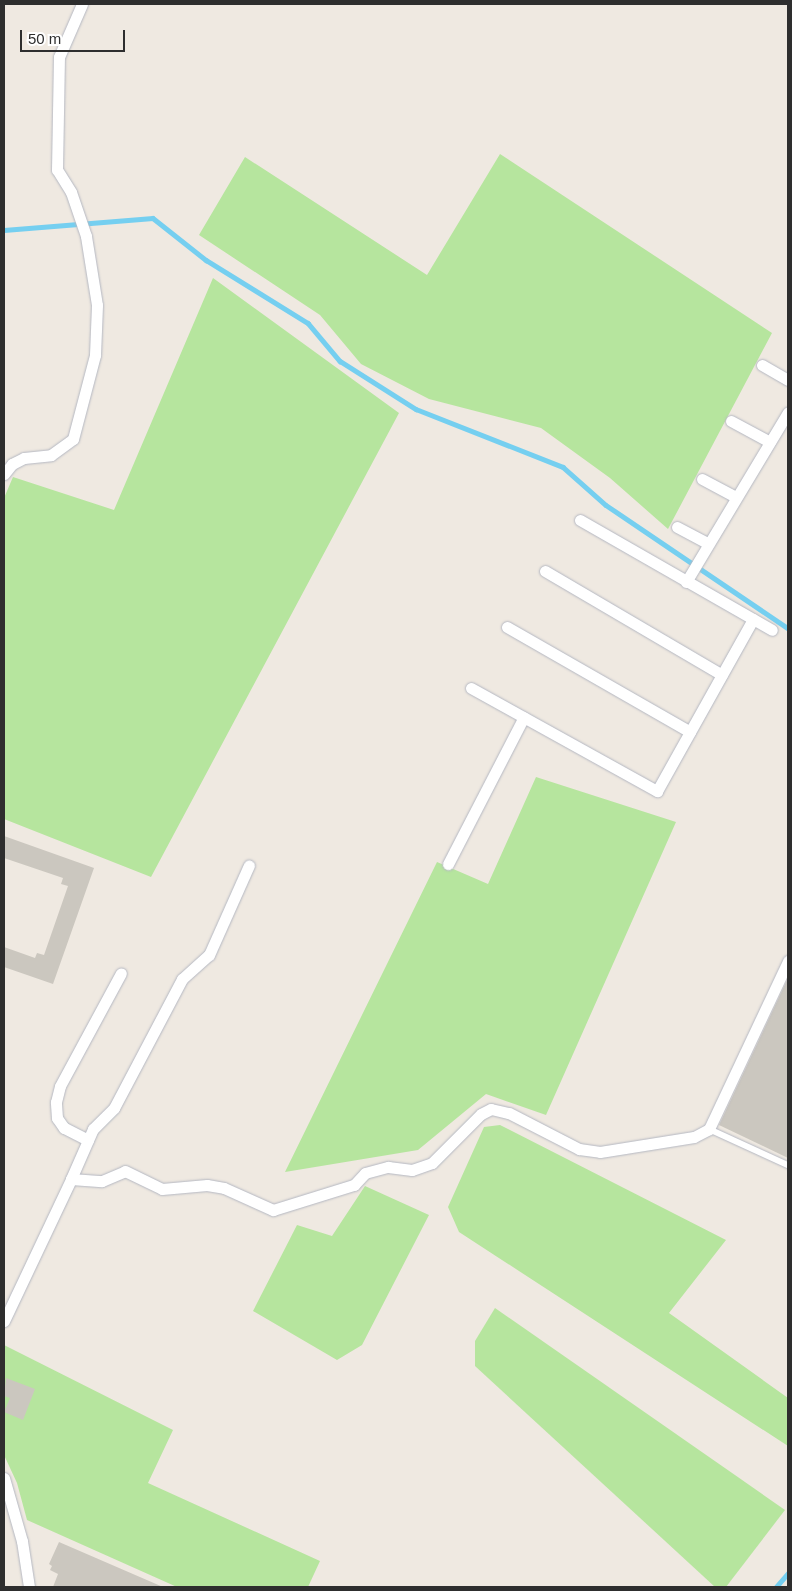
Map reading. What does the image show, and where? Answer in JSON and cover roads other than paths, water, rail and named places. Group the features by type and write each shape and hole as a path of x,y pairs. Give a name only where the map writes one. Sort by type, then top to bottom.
{"street":[{"path":"4,474 12,464 24,458 51,455 73,439 94,355 97,305 86,236 72,192 57,170 60,57 82,4"},
{"path":"762,365 788,380"},
{"path":"686,582 707,543 788,412"},
{"path":"731,421 770,442"},
{"path":"702,479 736,497"},
{"path":"580,520 772,630"},
{"path":"677,527 707,543"},
{"path":"545,572 722,675"},
{"path":"471,688 657,791 753,619"},
{"path":"507,628 690,732"},
{"path":"448,864 524,717"},
{"path":"4,1321 71,1179 92,1129 114,1108 182,980 209,955 249,865"},
{"path":"71,1179 102,1180 125,1171 162,1189 207,1185 224,1188 273,1210 354,1184 365,1173 388,1167 412,1170 432,1163 481,1114 491,1109 509,1113 579,1149 600,1152 694,1137 709,1129 788,961"},
{"path":"88,1140 64,1128 57,1118 56,1102 60,1086 121,973"},
{"path":"4,1478 22,1541 29,1587"}],"lane":[{"path":"709,1129 788,1165"}],"waterway":[{"path":"4,230 153,218 206,260 308,323 340,361 416,409 563,467 606,505 788,628"},
{"path":"776,1587 788,1573"}]}
